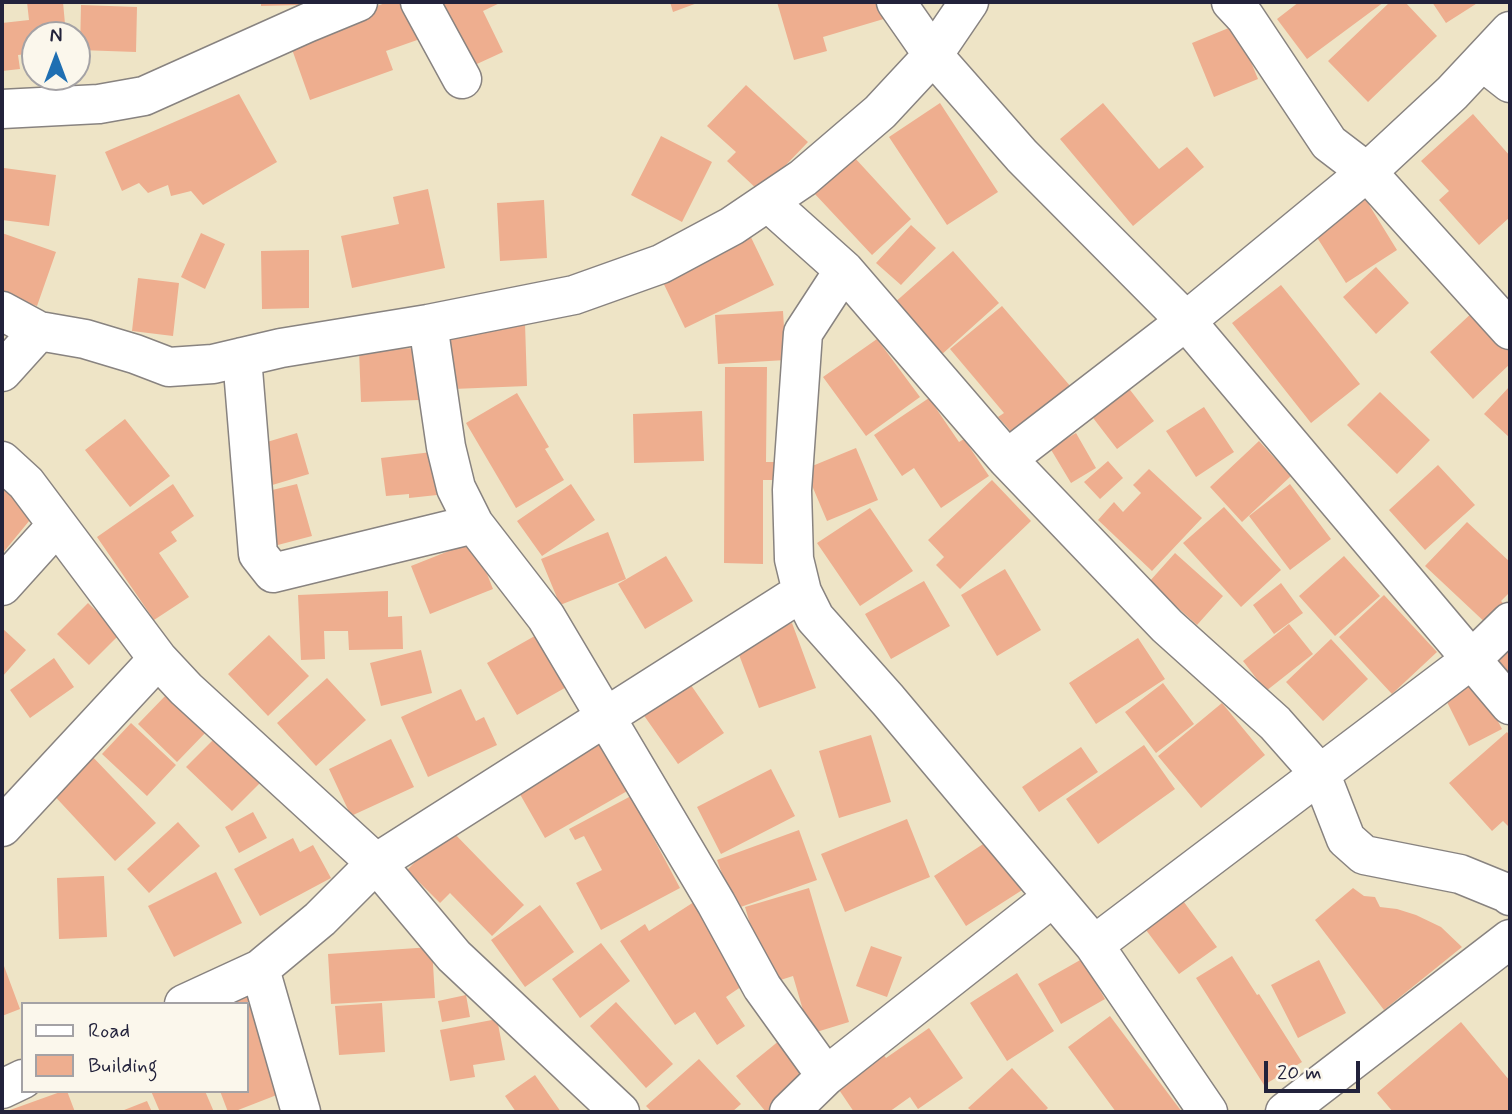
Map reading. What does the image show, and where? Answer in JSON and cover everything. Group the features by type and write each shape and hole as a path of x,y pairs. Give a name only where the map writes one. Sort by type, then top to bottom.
{"street":[{"path":"2,109 99,104 144,96 358,2"},
{"path":"420,2 462,79"},
{"path":"896,2 933,55 1022,156 1186,320 1510,705"},
{"path":"2,311 39,331 85,339 169,367 213,364 281,348 574,296 661,264 732,226 803,178 880,112 933,55 969,2"},
{"path":"1231,2 1245,17 1329,143 1367,172 1510,330"},
{"path":"1007,459 1186,320 1367,172 1452,93 1496,72 1510,31"},
{"path":"768,202 844,270 1007,459 1167,626 1275,723 1321,775 1346,839 1364,855 1460,874 1510,896"},
{"path":"844,270 803,333 792,490 794,559 802,592 815,618 888,700 1094,945 1208,1112"},
{"path":"428,324 446,447 456,488 474,524 546,617 716,903 762,987 826,1076"},
{"path":"2,372 39,331"},
{"path":"242,357 258,554 273,573 474,524"},
{"path":"2,461 26,483 158,659 186,689 376,863 454,956 620,1112"},
{"path":"2,586 57,525"},
{"path":"188,1002 260,969 320,919 376,863 802,592"},
{"path":"1094,945 1472,659 1510,622"},
{"path":"2,827 158,659"},
{"path":"789,1112 826,1076 1053,897"},
{"path":"1304,1107 1510,939"},
{"path":"260,969 301,1112"},
{"path":"2,1089 21,1080"}],"building":[{"path":"27,2 63,2 65,21 21,21 21,55 18,55 20,69 2,71 2,23 29,20"},
{"path":"261,2 300,2 300,5 261,6"},
{"path":"388,2 406,2 420,39 386,51 393,70 310,100 288,38"},
{"path":"434,2 502,2 483,11 503,52 466,69"},
{"path":"670,2 700,2 673,12"},
{"path":"777,2 882,2 887,18 823,37 827,51 794,60"},
{"path":"1299,2 1384,2 1307,59 1277,19"},
{"path":"1390,2 1405,2 1437,36 1368,102 1328,61"},
{"path":"1432,2 1479,2 1446,23"},
{"path":"81,5 137,7 136,52 91,50 91,21 81,21"},
{"path":"1236,25 1258,79 1214,97 1192,43"},
{"path":"746,85 808,142 760,192 727,161 736,152 707,126"},
{"path":"239,94 277,162 203,205 191,191 171,196 168,185 148,193 139,183 122,191 105,152"},
{"path":"940,103 998,192 947,225 889,137"},
{"path":"1103,103 1159,169 1187,147 1204,167 1133,226 1060,139"},
{"path":"1473,114 1510,156 1510,217 1479,245 1439,200 1449,191 1421,161"},
{"path":"661,136 712,162 682,222 631,195"},
{"path":"854,157 911,219 872,255 814,193"},
{"path":"4,168 56,175 49,226 2,220"},
{"path":"428,189 445,268 352,288 341,236 399,224 393,197"},
{"path":"1363,195 1397,250 1346,283 1311,228"},
{"path":"544,200 547,258 500,261 497,203"},
{"path":"911,225 936,248 901,285 876,263"},
{"path":"747,229 774,285 685,328 658,272"},
{"path":"2,233 56,252 37,306 2,294"},
{"path":"201,233 225,244 205,289 181,277"},
{"path":"309,250 309,308 262,309 261,251"},
{"path":"953,251 999,303 940,356 893,304"},
{"path":"1376,267 1409,303 1376,334 1343,297"},
{"path":"138,278 179,283 173,336 132,331"},
{"path":"1281,285 1360,384 1311,423 1232,323"},
{"path":"1002,306 1071,387 1014,435 998,417 1004,413 950,349"},
{"path":"1475,310 1510,348 1510,364 1473,399 1430,352"},
{"path":"783,311 786,360 718,364 715,315"},
{"path":"525,323 527,386 453,389 450,326"},
{"path":"877,339 920,397 866,436 823,377"},
{"path":"418,348 419,400 361,402 359,350"},
{"path":"725,367 767,367 766,462 781,462 781,480 763,480 763,564 724,563"},
{"path":"1124,382 1154,421 1117,449 1087,410"},
{"path":"1510,386 1510,438 1484,414"},
{"path":"1380,392 1430,440 1397,474 1347,425"},
{"path":"517,393 549,447 545,449 564,480 516,508 466,423"},
{"path":"929,398 959,442 964,439 989,476 941,508 914,468 902,476 874,435"},
{"path":"1204,407 1234,452 1196,477 1166,431"},
{"path":"702,411 704,461 634,463 633,414"},
{"path":"125,419 170,476 130,507 85,450"},
{"path":"297,433 309,474 269,486 257,445"},
{"path":"1076,433 1096,468 1071,483 1050,448"},
{"path":"1259,441 1291,476 1242,522 1210,487"},
{"path":"856,448 878,500 827,521 805,469"},
{"path":"432,452 437,495 409,498 409,494 386,496 381,458"},
{"path":"1108,461 1123,478 1100,499 1084,482"},
{"path":"1438,465 1475,505 1425,550 1389,510"},
{"path":"1149,469 1202,518 1152,571 1098,520 1114,502 1123,512 1141,493 1133,485"},
{"path":"992,480 1031,521 960,589 936,565 944,557 928,540"},
{"path":"173,484 194,516 171,532 177,541 159,553 189,597 154,620 97,537"},
{"path":"297,484 312,536 274,546 260,493"},
{"path":"571,484 595,520 542,556 517,521"},
{"path":"1290,484 1331,539 1290,570 1249,516"},
{"path":"2,488 34,515 2,554"},
{"path":"1224,507 1281,570 1241,607 1183,543"},
{"path":"870,508 913,571 860,606 817,543"},
{"path":"1467,522 1510,562 1510,592 1501,601 1508,608 1490,627 1425,566"},
{"path":"608,532 626,579 560,605 541,559"},
{"path":"474,541 493,589 430,614 411,566"},
{"path":"1175,553 1223,596 1197,625 1149,582"},
{"path":"666,556 693,601 645,629 618,584"},
{"path":"1344,556 1380,596 1335,636 1299,596"},
{"path":"1005,569 1041,630 997,656 961,595"},
{"path":"924,581 950,626 891,659 865,614"},
{"path":"1281,583 1303,613 1274,634 1253,605"},
{"path":"388,591 388,617 402,616 403,649 349,650 348,631 324,631 325,659 301,660 298,595"},
{"path":"1384,595 1437,652 1392,694 1339,637"},
{"path":"88,603 120,634 89,665 57,634"},
{"path":"792,623 816,688 759,708 735,644"},
{"path":"1289,624 1313,654 1266,691 1243,661"},
{"path":"2,628 26,650 2,677"},
{"path":"540,633 570,685 517,715 487,663"},
{"path":"1510,634 1510,678 1488,654"},
{"path":"269,635 309,676 268,716 228,674"},
{"path":"1138,638 1165,679 1096,724 1069,683"},
{"path":"1331,639 1368,679 1323,721 1286,682"},
{"path":"421,650 432,693 381,706 370,663"},
{"path":"54,658 74,687 30,718 10,690"},
{"path":"684,675 724,733 678,764 638,707"},
{"path":"1474,675 1502,729 1469,746 1442,692"},
{"path":"327,678 366,720 316,766 277,723"},
{"path":"1163,683 1194,724 1156,753 1125,712"},
{"path":"461,689 476,721 484,717 497,745 428,777 401,717"},
{"path":"169,692 208,730 177,762 138,724"},
{"path":"1222,703 1265,755 1201,808 1158,756"},
{"path":"131,723 176,765 147,796 102,754"},
{"path":"1507,732 1510,736 1510,828 1503,821 1492,831 1449,783"},
{"path":"871,735 891,802 839,818 819,751"},
{"path":"215,738 261,782 232,811 186,767"},
{"path":"391,739 414,787 351,816 329,769"},
{"path":"601,741 629,790 545,838 517,789"},
{"path":"1144,745 1175,789 1098,844 1066,799"},
{"path":"1081,747 1098,772 1039,812 1022,787"},
{"path":"89,753 156,823 115,861 49,790"},
{"path":"771,769 795,816 721,854 697,807"},
{"path":"631,796 680,888 601,930 576,883 602,870 584,836 575,840 569,829"},
{"path":"253,812 267,838 239,853 225,827"},
{"path":"907,819 930,877 845,912 821,854"},
{"path":"178,822 200,846 149,893 127,869"},
{"path":"449,828 524,905 492,936 450,893 440,903 407,870"},
{"path":"799,830 817,880 735,909 717,860"},
{"path":"997,835 1030,885 966,926 934,876"},
{"path":"293,838 300,852 313,845 331,878 260,916 234,869"},
{"path":"216,872 242,923 174,957 148,906"},
{"path":"104,876 107,937 59,939 57,878"},
{"path":"809,888 849,1022 810,1034 793,976 768,984 745,907"},
{"path":"1353,888 1364,896 1375,897 1380,907 1416,915 1441,927 1462,947 1384,1010 1315,920"},
{"path":"1181,898 1217,947 1179,974 1143,926"},
{"path":"697,900 751,980 726,997 745,1026 717,1045 695,1012 675,1025 620,941 645,924 649,931"},
{"path":"540,905 574,952 525,987 491,940"},
{"path":"601,943 630,981 580,1018 552,979"},
{"path":"871,946 902,957 887,997 856,986"},
{"path":"432,947 435,998 331,1004 328,954"},
{"path":"1232,956 1302,1062 1264,1085 1196,978"},
{"path":"1082,959 1105,999 1061,1024 1038,984"},
{"path":"1319,960 1346,1013 1298,1038 1271,985"},
{"path":"4,966 20,1009 2,1016 2,967"},
{"path":"1017,973 1054,1031 1007,1061 970,1003"},
{"path":"249,992 287,1091 233,1112 228,1112 221,1093 248,1093 248,1002 223,1002"},
{"path":"466,995 470,1017 442,1022 438,1001"},
{"path":"616,1002 673,1064 646,1088 590,1026"},
{"path":"382,1003 385,1052 339,1055 335,1006"},
{"path":"1110,1016 1182,1112 1116,1112 1068,1047"},
{"path":"497,1019 505,1060 473,1065 475,1077 450,1081 440,1030"},
{"path":"1461,1022 1510,1081 1510,1112 1393,1112 1377,1093"},
{"path":"929,1028 963,1078 918,1109 910,1097 889,1112 854,1112 833,1081 879,1049 886,1058"},
{"path":"780,1040 810,1077 766,1112 736,1076"},
{"path":"699,1059 741,1104 732,1112 652,1112 646,1106"},
{"path":"1012,1068 1048,1108 1044,1112 973,1112 968,1108"},
{"path":"535,1075 561,1112 516,1112 505,1096"},
{"path":"57,1093 68,1093 75,1112 11,1112 10,1110"},
{"path":"152,1093 206,1093 214,1112 160,1112"},
{"path":"147,1101 152,1112 119,1112"}]}
